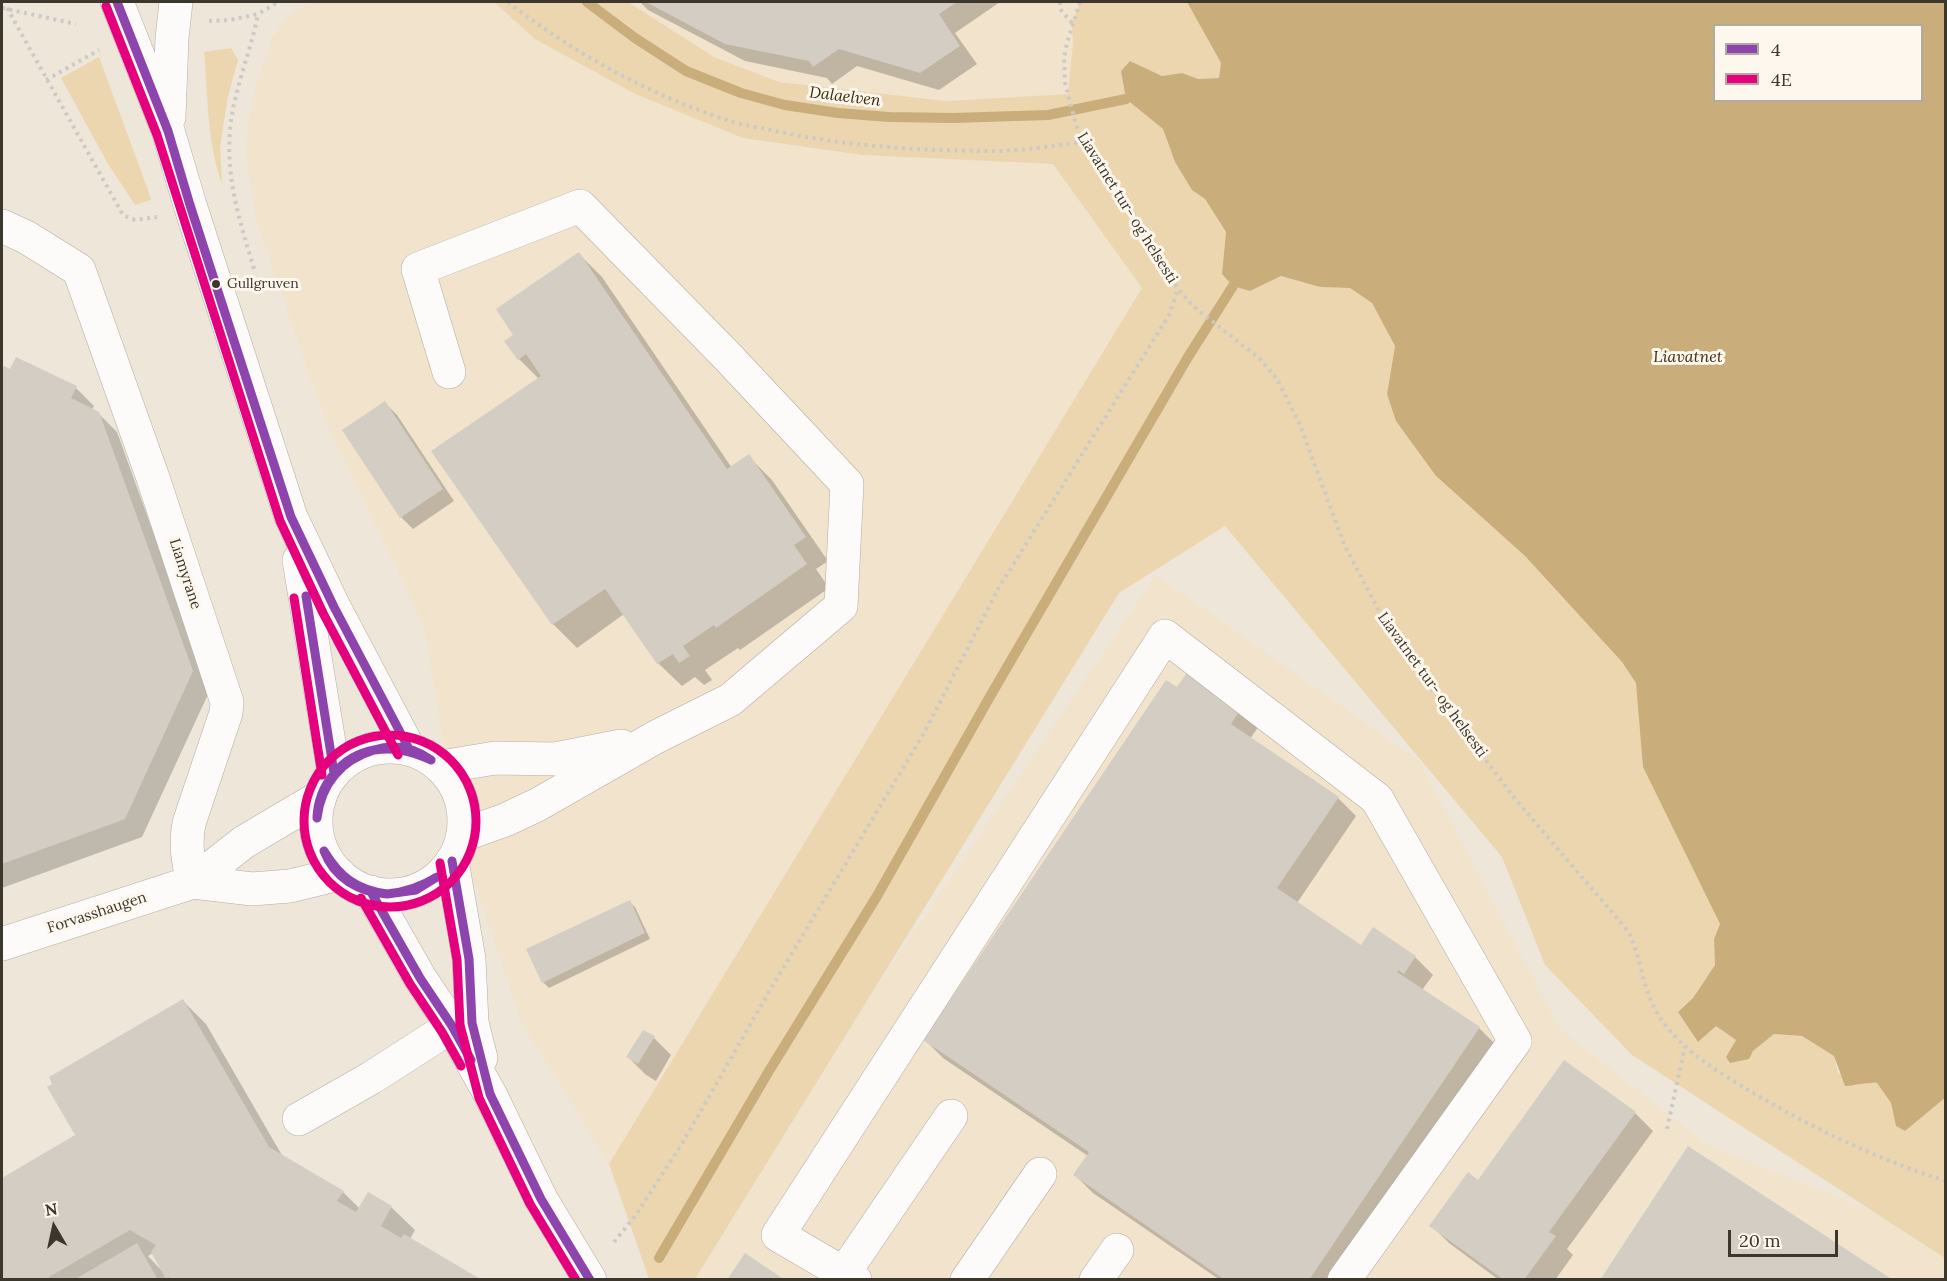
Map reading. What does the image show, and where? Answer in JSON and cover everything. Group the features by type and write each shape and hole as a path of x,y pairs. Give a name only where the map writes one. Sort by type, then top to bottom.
{"main road":[{"path":"117,2 168,131 291,517 310,617 327,785"},
{"path":"168,131 176,2"},
{"path":"449,372 418,269 580,206 727,356 847,484 841,606 730,700 650,740 458,848 437,878 417,890 394,895 371,892 354,885 339,874 326,858 318,838 316,818 327,785 349,759 368,750 389,746 409,749 426,756 441,767 453,782 461,798 464,817 458,848 469,959 462,1025"},
{"name":"Liamyrane","path":"2,226 26,237 79,270 153,478 227,702 226,713 186,837 187,858 193,882"},
{"path":"291,517 334,607 409,749"},
{"path":"951,1116 850,1276 778,1235 1165,636 1377,799 1515,1041 1344,1280"},
{"path":"441,767 495,758 555,759 650,740"},
{"name":"Forvasshaugen","path":"2,944 193,882 244,842 327,785"},
{"name":"Forvasshaugen","path":"193,882 252,889 290,886 339,874"},
{"path":"371,892 420,978 462,1025 490,1094 541,1199 591,1280"},
{"path":"300,1119 462,1025"},
{"path":"967,1280 1041,1174"},
{"path":"1096,1280 1117,1250"}],"path":[{"path":"208,21 230,20 258,14 278,2"},
{"path":"508,2 599,64 663,97 729,121 801,137 875,147 1003,151 1083,142"},
{"path":"1059,2 1060,9 1072,24"},
{"name":"Liavatnet tur- og helsesti","path":"1080,2 1064,58 1065,83 1083,142 1118,187 1178,289 1194,307 1260,359 1277,379 1300,425 1344,544 1380,613 1428,684 1527,814 1628,931 1638,952 1647,993 1660,1017 1684,1046 1705,1063 1791,1115 1899,1166 1946,1181"},
{"path":"4,8 76,24"},
{"path":"4,8 123,215 135,220 166,215"},
{"path":"254,269 230,178 230,146 231,120 253,41 258,14"},
{"path":"46,80 99,50"},
{"path":"614,1242 636,1215 682,1142 924,733 998,589 1169,315 1178,289"},
{"path":"1667,1129 1684,1046"}],"shaded area":[{"path":"308,2 494,2 535,39 635,94 743,138 862,155 1053,164 1142,288 609,1164 521,1021 460,839 424,625 326,422 256,220 246,154 249,120 256,87 271,40 287,18"},
{"path":"494,2 628,2 714,57 779,82 946,101 1068,94 1073,43 1072,24 1080,2 1187,2 1221,63 1219,78 1198,79 1182,73 1162,76 1130,61 1126,99 1163,129 1175,162 1192,190 1205,199 1226,232 1222,275 1250,291 1281,276 1320,287 1350,288 1372,303 1395,346 1387,394 1436,476 1525,556 1622,662 1637,683 1643,767 1720,924 1714,939 1715,965 1693,998 1678,1012 1698,1042 1716,1025 1736,1040 1726,1057 1753,1051 1774,1034 1802,1036 1834,1056 1838,1072 1854,1086 1868,1082 1877,1083 1891,1103 1896,1126 1905,1131 1945,1097 1945,1258 1632,1055 1545,965 1502,857 1225,526 1119,593 695,1279 649,1279 609,1164 1142,288 1053,164 862,155 743,138 635,94 535,39"},
{"path":"628,2 1094,2 1068,94 946,101 779,82 714,57"},
{"path":"231,48 238,60 228,96 220,147 222,184 213,152 204,52"},
{"path":"99,57 151,200 135,205 108,164 61,78"},
{"path":"1156,575 1419,761 1560,1029 1706,1144 1922,1231 1946,1244 1945,1280 678,1280"}],"water":[{"name":"Liavatnet","path":"1187,2 1945,2 1946,1097 1905,1131 1896,1126 1891,1103 1877,1083 1845,1086 1834,1056 1802,1036 1774,1034 1753,1051 1749,1059 1730,1063 1726,1057 1736,1040 1716,1026 1698,1042 1678,1012 1693,998 1715,965 1714,939 1720,924 1643,767 1636,683 1622,662 1525,556 1436,476 1396,421 1387,394 1395,346 1372,303 1350,288 1320,287 1281,276 1250,291 1233,286 1222,274 1226,232 1205,199 1192,190 1175,162 1163,129 1126,99 1121,71 1130,61 1162,76 1182,73 1198,79 1219,78 1221,63"}],"building":[{"path":"646,2 957,2 939,14 960,46 920,73 839,49 813,67 809,61 725,44"},
{"path":"579,252 727,469 749,454 806,537 794,545 807,564 716,628 714,625 683,646 690,656 679,663 673,654 657,664 605,589 552,625 431,451 541,376 526,354 518,360 504,341 513,335 496,309"},
{"path":"16,357 77,386 71,398 99,412 193,671 125,819 2,864 2,365 10,369"},
{"path":"385,401 443,489 400,518 342,430"},
{"path":"1190,668 1244,704 1231,724 1339,797 1277,888 1361,945 1373,927 1416,956 1404,974 1398,970 1397,972 1480,1027 1309,1280 1225,1280 1073,1175 1089,1152 923,1040 1166,680 1177,687"},
{"path":"630,900 645,933 542,983 526,949"},
{"path":"183,999 269,1147 344,1191 337,1201 356,1212 368,1192 392,1206 381,1226 401,1238 404,1234 482,1280 173,1280 168,1277 166,1279 151,1252 156,1245 130,1230 49,1277 50,1280 2,1280 2,1178 75,1135 47,1087 52,1084 49,1077"},
{"path":"643,1030 655,1036 638,1064 626,1057"},
{"path":"1564,1060 1636,1112 1549,1232 1556,1236 1524,1280 1504,1280 1429,1226 1468,1172 1478,1180"},
{"path":"1688,1146 1893,1280 1600,1280"},
{"path":"137,1243 158,1280 74,1280"},
{"path":"745,1253 785,1280 727,1280"}],"waterway":[{"name":"Dalaelven","path":"587,2 635,38 686,71 741,93 785,105 838,113 889,117 953,118 1048,115 1126,99"},
{"path":"659,1258 769,1071 877,896 992,693 1188,357 1233,286"}],"transit line":[{"name":"4","path":"117,2 168,131 291,517 334,607 409,749"},
{"name":"4E","path":"106,6 157,135 280,521 323,613 398,755"},
{"name":"4","path":"306,596 334,773"},
{"name":"4E","path":"294,598 322,775"},
{"name":"4E","path":"390,735 423,742 451,760 469,788 476,821 469,854 451,882 423,900 390,907 357,900 329,882 311,854 304,821 311,788 329,760 357,742 390,735"},
{"name":"4","path":"374,750 389,747 404,748 431,760"},
{"name":"4","path":"317,818 322,795 334,774 351,759 374,750"},
{"name":"4","path":"317,818 323,794 335,775 352,760 374,750"},
{"name":"4","path":"374,750 403,750 431,760"},
{"name":"4","path":"324,851 336,868 350,881 366,889 387,894"},
{"name":"4","path":"324,851 334,869 349,882 357,887 387,894"},
{"name":"4","path":"452,861 469,959 472,1023 490,1094 541,1199 590,1280"},
{"name":"4E","path":"440,863 457,960 460,1025 479,1098 530,1204 576,1280"},
{"name":"4","path":"387,894 416,890 437,877"},
{"name":"4","path":"387,894 414,888 437,877"},
{"name":"4","path":"371,892 420,978 452,1026 471,1060"},
{"name":"4E","path":"361,898 410,984 442,1032 461,1066"}],"place":[{"name":"Gullgruven","path":"216,284"}]}
